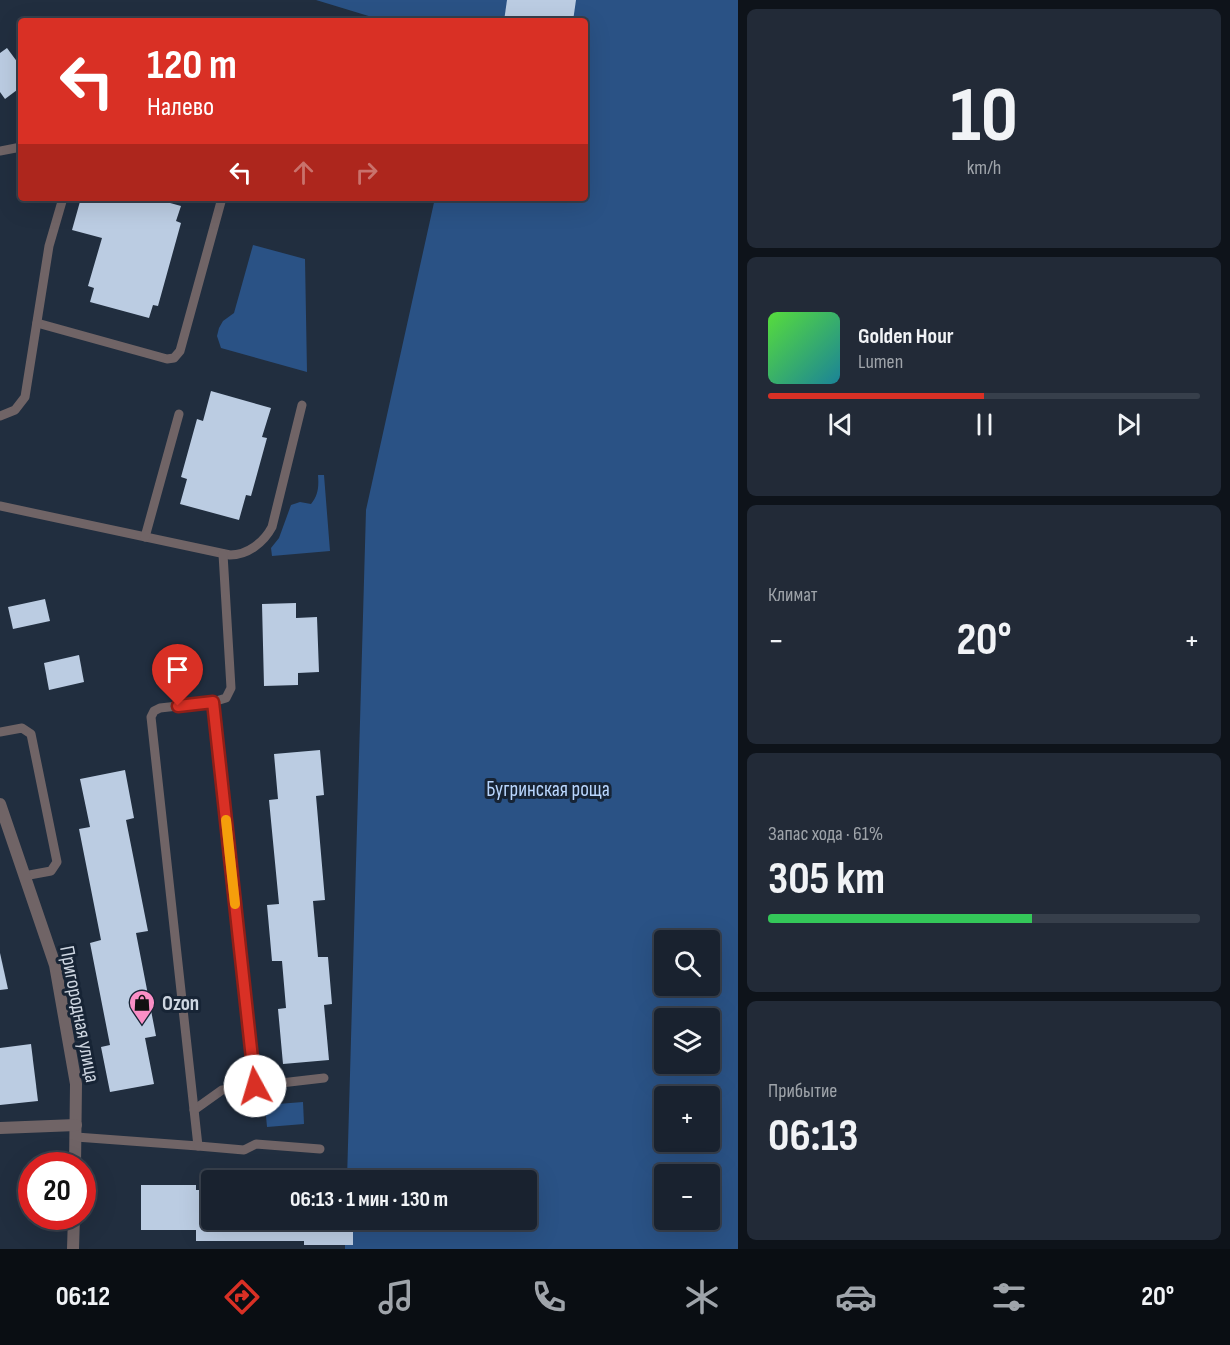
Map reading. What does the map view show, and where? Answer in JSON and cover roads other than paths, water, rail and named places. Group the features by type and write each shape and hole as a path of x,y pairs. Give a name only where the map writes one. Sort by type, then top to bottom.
{"street":[{"name":"Пригородная улица","path":"0,804 55,965 75,1084 75,1152"},
{"path":"0,1128 76,1131"},
{"path":"73,1249 74,1230"}],"lane":[{"path":"0,151 18,148"},
{"path":"0,416 15,410 25,397 50,246 62,201"},
{"path":"37,323 167,359 174,358 180,351 221,201"},
{"path":"0,506 223,554 243,553 259,544 269,533 302,405"},
{"path":"144,537 179,414"},
{"path":"198,1146 151,717 154,711 160,708 213,702 226,698 231,688 223,554"},
{"path":"213,702 255,1086"},
{"path":"0,732 22,728 31,734 57,862 51,871 24,876"},
{"path":"194,1110 222,1090 324,1078"},
{"path":"76,1131 244,1150 256,1144 320,1149"}],"place":[{"name":"Ozon","path":"142,1026"}],"park label":[{"name":"Бугринская роща","path":"548,789"}]}
